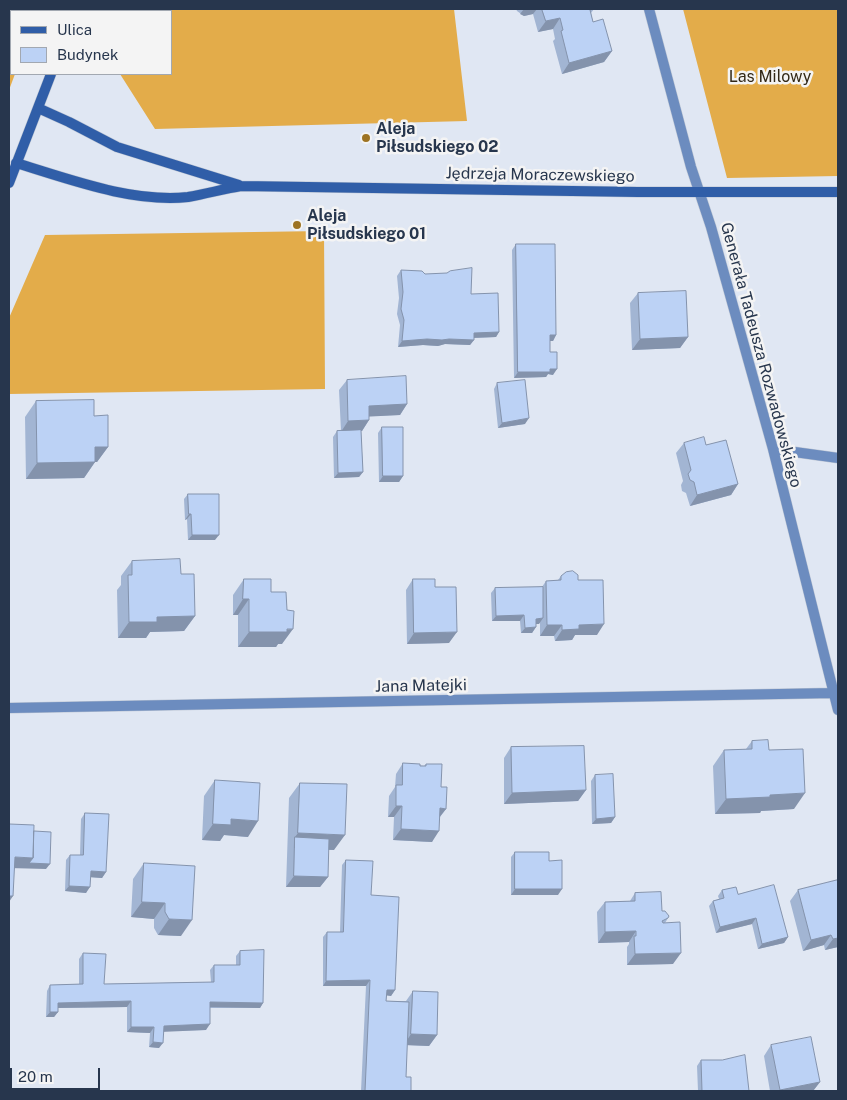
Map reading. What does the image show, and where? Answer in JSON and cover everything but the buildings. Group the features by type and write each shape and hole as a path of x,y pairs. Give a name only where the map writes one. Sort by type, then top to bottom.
{"street":[{"name":"Generała Tadeusza Rozwadowskiego","path":"649,9 691,167 711,227 773,449 838,710"},
{"path":"9,183 51,75"},
{"name":"Jędrzeja Moraczewskiego","path":"38,108 117,147 241,186"},
{"name":"Jędrzeja Moraczewskiego","path":"16,163 66,178 139,196 187,197 241,186 700,193 838,192"},
{"path":"773,449 838,458"},
{"name":"Jana Matejki","path":"9,708 834,693"}],"green space":[{"path":"9,9 41,9 10,10 10,75 15,75 9,90"},
{"path":"454,9 467,121 155,129 121,75 172,75 172,10 130,10"},
{"name":"Las Milowy","path":"683,9 838,9 838,176 727,178"},
{"path":"324,231 325,389 9,394 9,318 45,235"}],"place":[{"name":"Aleja Piłsudskiego 02","path":"366,138"},
{"name":"Aleja Piłsudskiego 01","path":"297,225"}]}
